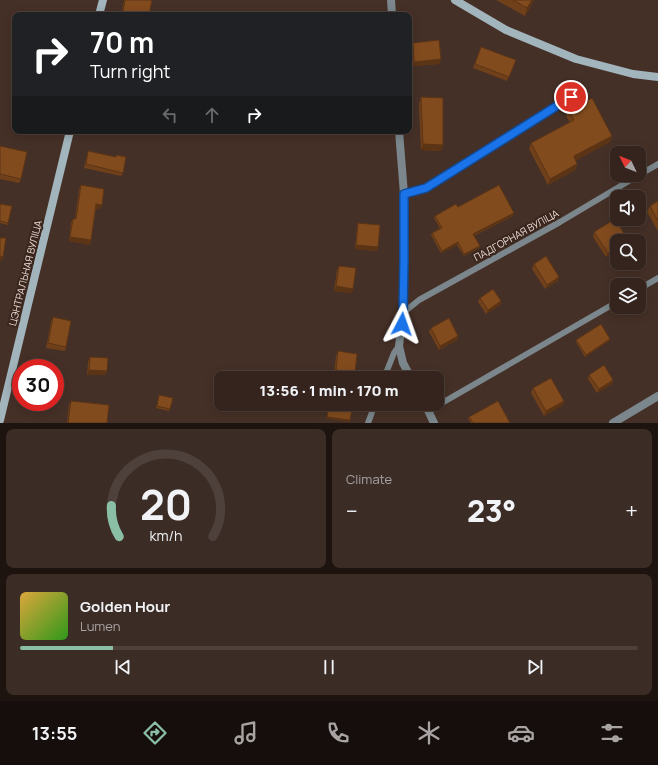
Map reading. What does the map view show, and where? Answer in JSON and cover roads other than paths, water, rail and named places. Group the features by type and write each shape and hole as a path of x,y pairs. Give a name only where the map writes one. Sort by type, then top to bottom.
{"street":[{"path":"100,12 103,0"},
{"path":"391,0 392,12"},
{"path":"455,0 506,30 576,59 633,74 658,77"},
{"name":"ЦЭНТРАЛЬНАЯ ВУЛІЦА","path":"0,420 69,134"},
{"path":"399,134 404,194 403,313 399,346 403,363 407,371"},
{"path":"613,423 658,396"},
{"path":"428,411 434,423"}],"lane":[{"path":"404,194 426,188 571,97"},
{"name":"ПАДГОРНАЯ ВУЛІЦА","path":"646,171 658,164"},
{"name":"ПАДГОРНАЯ ВУЛІЦА","path":"403,313 419,300 560,222 627,182"},
{"path":"646,285 658,278"},
{"path":"444,398 610,306"},
{"path":"387,371 394,353 399,346"},
{"path":"368,423 372,411"}]}
